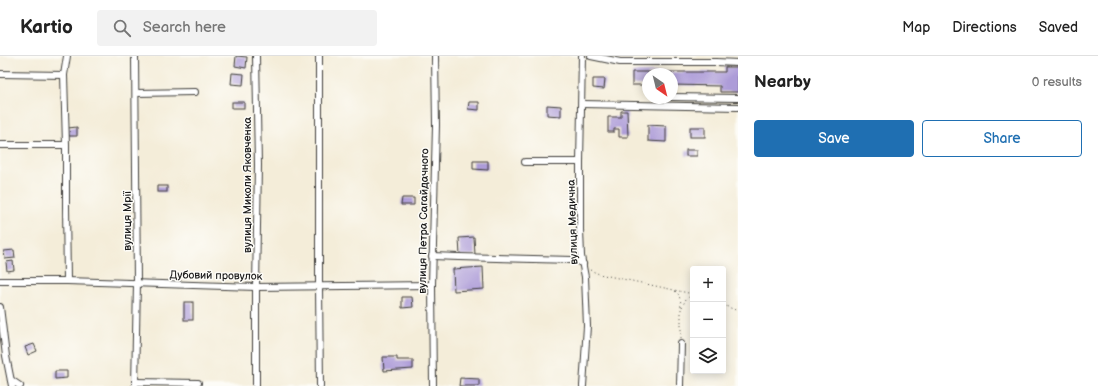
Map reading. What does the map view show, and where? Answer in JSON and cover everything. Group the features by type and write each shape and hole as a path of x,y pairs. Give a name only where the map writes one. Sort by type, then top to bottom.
{"street":[{"path":"68,56 64,75 68,281"},
{"name":"вулиця Мрії","path":"135,56 137,283 135,384"},
{"name":"вулиця Миколи Яковченка","path":"256,56 258,165 256,386"},
{"path":"319,56 320,386"},
{"name":"вулиця Петра Сагайдачного","path":"433,386 432,256 436,125 435,56"},
{"name":"вулиця Медична","path":"582,56 580,229 581,256 585,277 587,326 584,386"},
{"path":"591,56 620,62 738,63"},
{"path":"0,74 64,75"},
{"path":"136,93 195,92"},
{"path":"678,97 738,98"},
{"path":"582,104 738,107"},
{"path":"0,145 66,145"},
{"path":"525,162 580,162"},
{"path":"432,256 573,260 583,264"},
{"name":"Дубовий провулок","path":"0,281 68,281 256,287 432,285"},
{"path":"0,307 3,357 12,383 20,386"},
{"path":"680,386 681,344"},
{"path":"135,384 198,383"}],"path":[{"path":"583,264 599,274 690,294"},
{"path":"675,291 679,295 681,307 681,344"},
{"path":"681,307 686,299 690,297"},
{"path":"726,306 738,311"}],"building":[{"path":"236,56 247,57 246,68 235,66"},
{"path":"725,67 738,67 738,92 720,92 720,86 678,85 678,72 725,72"},
{"path":"632,72 642,72 642,85 632,85"},
{"path":"232,73 244,74 243,85 231,84"},
{"path":"593,79 605,79 604,89 593,88"},
{"path":"232,102 244,102 244,108 232,108"},
{"path":"469,102 479,102 479,110 468,109"},
{"path":"547,105 561,106 561,116 547,115"},
{"path":"621,111 627,111 628,137 619,137 619,129 614,129 614,132 608,132 608,117 621,117"},
{"path":"648,125 666,126 666,142 648,141"},
{"path":"77,127 77,136 69,136 68,128"},
{"path":"690,127 705,127 705,137 690,137"},
{"path":"686,150 697,150 697,156 686,156"},
{"path":"473,161 488,161 488,170 473,169"},
{"path":"157,186 167,186 167,192 157,192"},
{"path":"402,198 414,198 414,205 401,205"},
{"path":"474,237 475,255 460,256 459,238"},
{"path":"14,250 15,258 5,259 4,251"},
{"path":"13,261 14,270 7,271 6,262"},
{"path":"483,267 484,289 454,291 453,269"},
{"path":"402,297 412,297 413,307 402,308"},
{"path":"184,302 193,302 193,320 184,320"},
{"path":"34,344 37,351 28,355 25,347"},
{"path":"383,357 397,357 397,360 413,360 413,369 384,371"},
{"path":"55,371 67,371 67,378 55,379"},
{"path":"460,378 479,379 479,386 459,386"}]}
